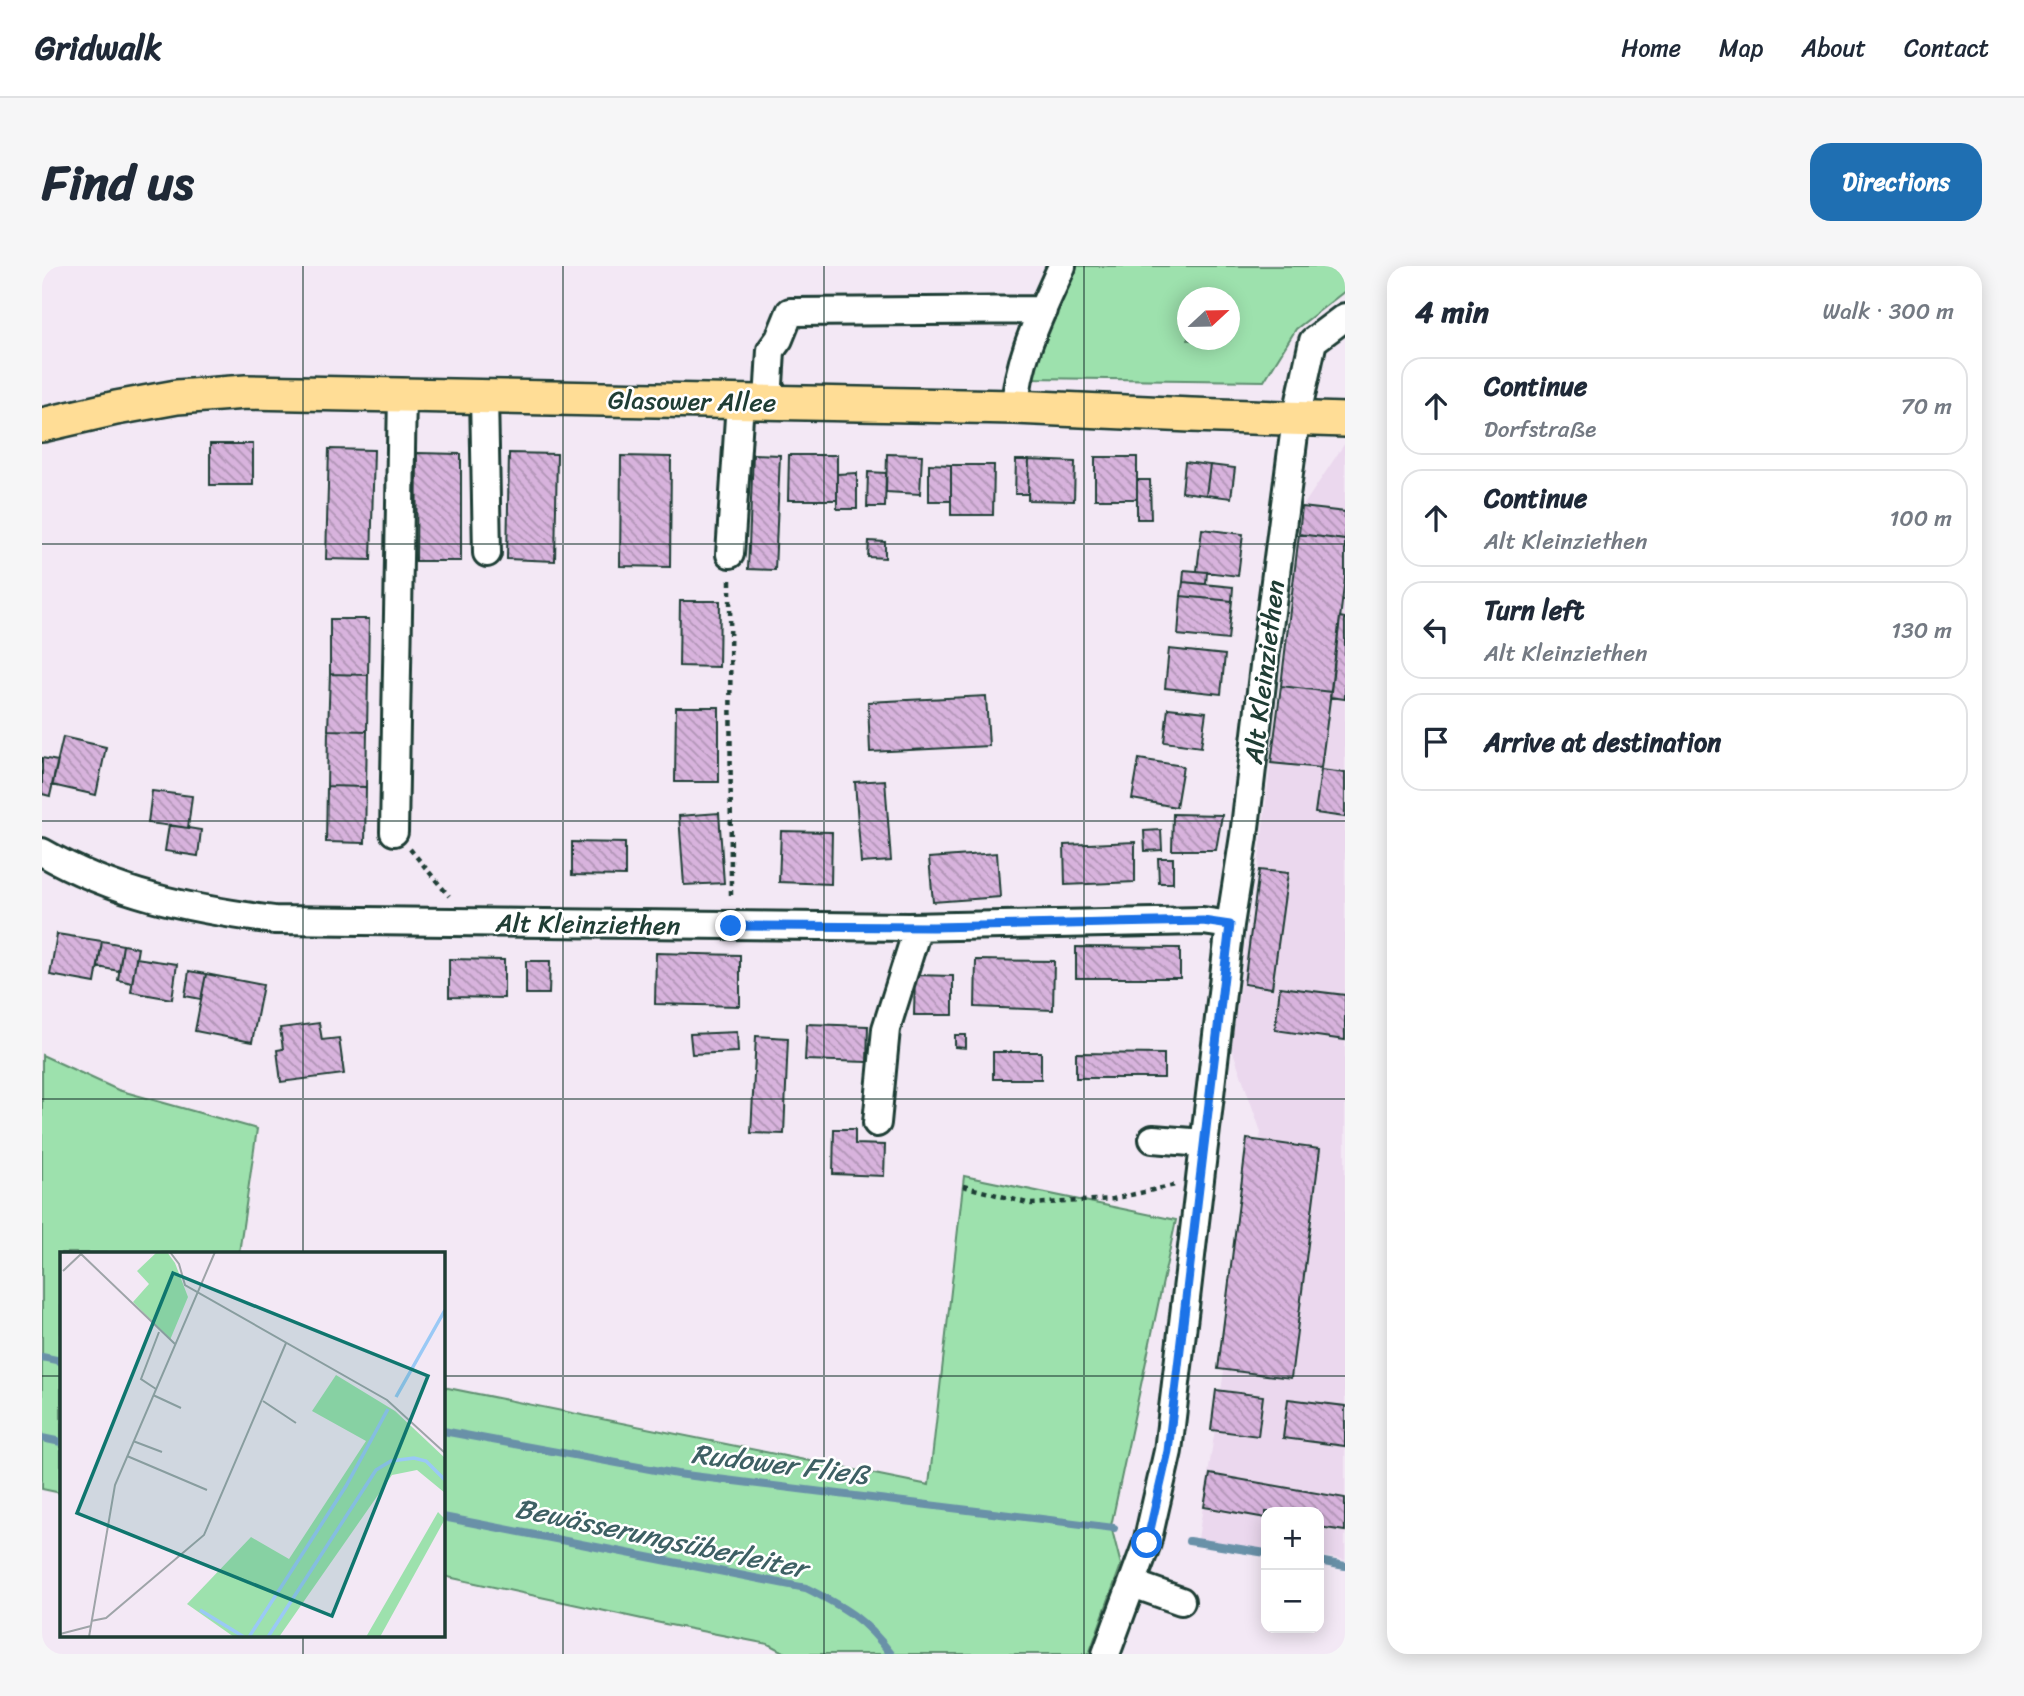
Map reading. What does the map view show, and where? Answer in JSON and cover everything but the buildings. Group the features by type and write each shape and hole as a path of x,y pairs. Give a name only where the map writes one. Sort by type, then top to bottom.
{"main road":[{"name":"Glasower Allee","path":"42,425 177,397 246,392 1015,407 1345,419"}],"street":[{"path":"1015,407 1022,359 1062,266"},
{"path":"730,554 754,402 771,351 790,312 1043,310"},
{"name":"Alt Kleinziethen","path":"1106,1654 1133,1584 1154,1518 1168,1451 1230,925 1244,836 1296,419 1313,341 1345,317"},
{"path":"394,832 402,395"},
{"path":"484,396 487,553"},
{"name":"Alt Kleinziethen","path":"42,852 121,889 176,905 274,920 918,927 1203,921 1230,925"},
{"path":"877,1123 886,1029 918,927"},
{"path":"1153,1139 1204,1143"},
{"path":"1133,1584 1181,1601"}],"path":[{"path":"730,554 731,926"},
{"path":"394,832 426,865 449,896 451,921"},
{"path":"963,1186 1031,1204 1113,1199 1199,1179"}],"shaded area":[{"path":"1345,443 1345,1560 1324,1557 1324,1507 1261,1507 1261,1548 1198,1539 1261,1132 1231,1046 1258,868 1301,509"}],"green space":[{"path":"1076,266 1345,266 1345,291 1296,329 1264,381 1029,378"},
{"path":"42,1055 118,1090 257,1129 239,1252 60,1252 60,1493 42,1489"},
{"path":"964,1176 1176,1220 1111,1526 1121,1565 1089,1654 787,1654 768,1644 444,1576 444,1387 929,1485"}],"waterway":[{"name":"Rudower Fließ","path":"42,1357 60,1361"},
{"name":"Rudower Fließ","path":"444,1431 677,1474 1114,1528"},
{"name":"Bewässerungsüberleiter","path":"42,1438 60,1442"},
{"name":"Bewässerungsüberleiter","path":"444,1517 806,1588 853,1615 891,1654"},
{"name":"Rudower Fließ","path":"1189,1541 1261,1552"},
{"name":"Rudower Fließ","path":"1324,1562 1345,1566"}],"route":[{"path":"731,926 933,927 1203,921 1230,925 1168,1451 1147,1543"}]}
